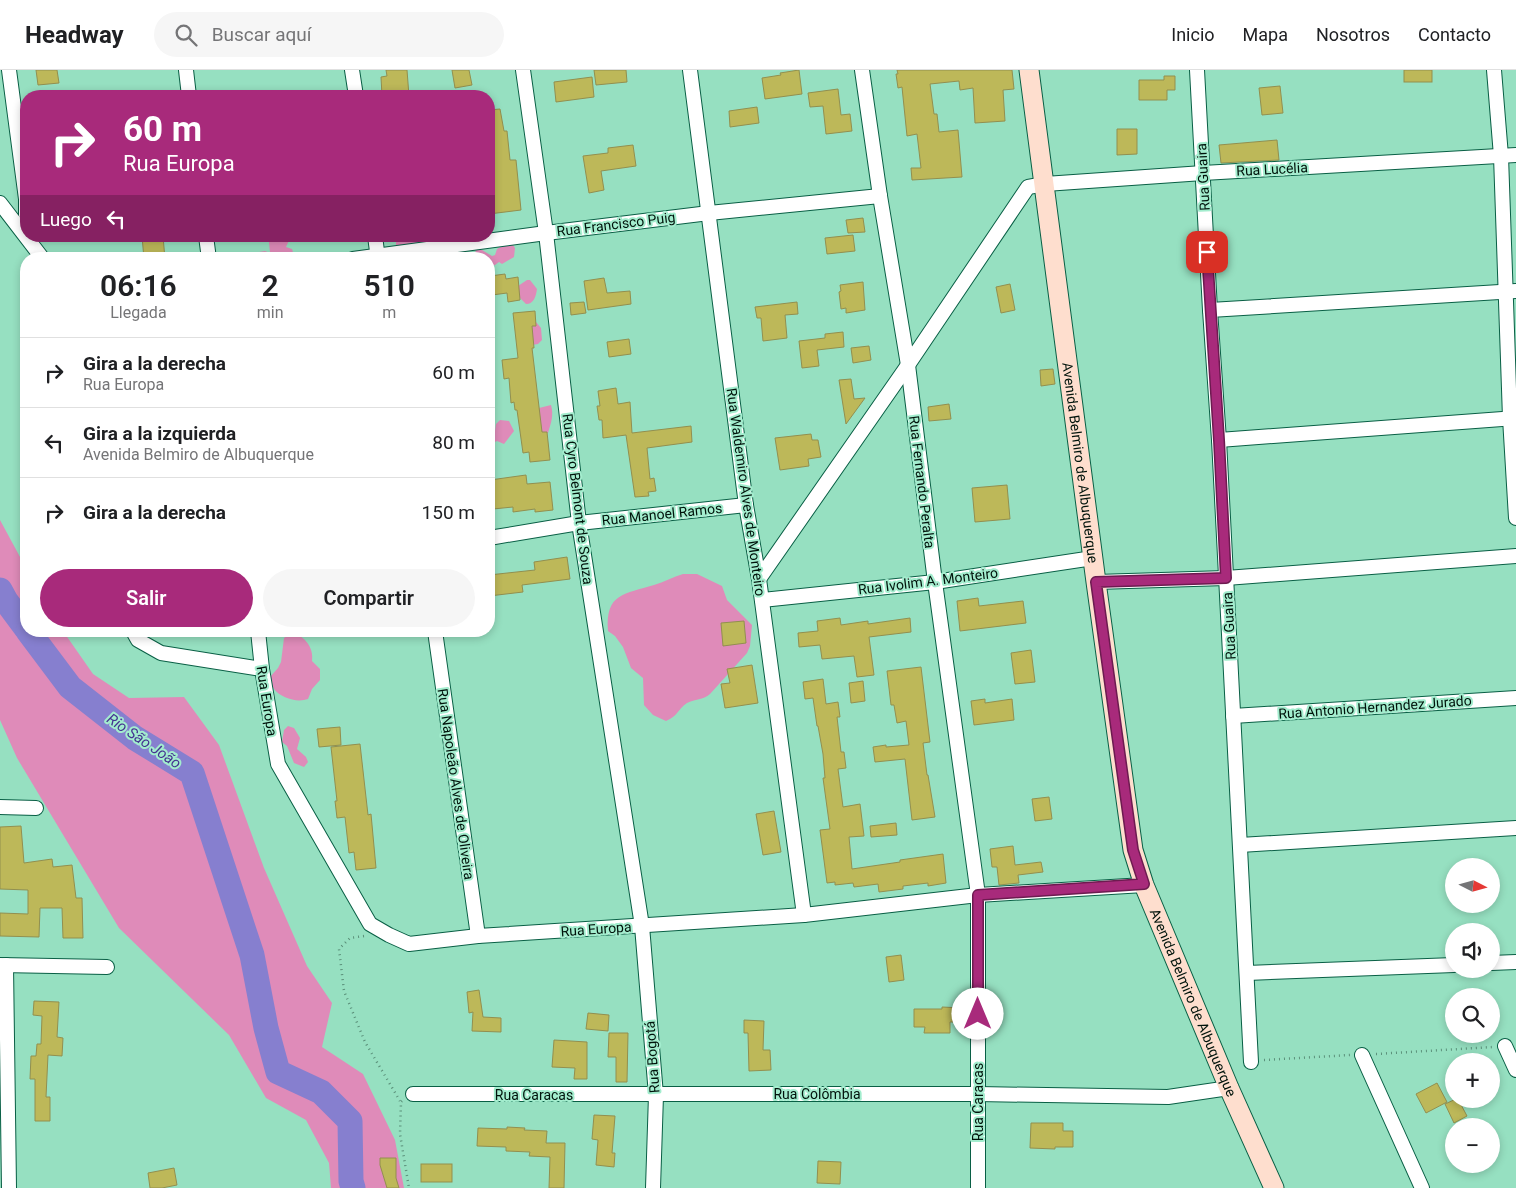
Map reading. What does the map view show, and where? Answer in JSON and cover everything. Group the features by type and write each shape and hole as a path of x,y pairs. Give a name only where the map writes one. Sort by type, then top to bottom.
{"main road":[{"name":"Avenida Belmiro de Albuquerque","path":"1029,70 1036,185 1093,558 1133,850 1144,884 1229,1088 1274,1188"}],"street":[{"path":"9,70 20,153"},
{"path":"186,70 188,90"},
{"path":"352,70 355,90"},
{"name":"Rua Cyro Belmont de Souza","path":"523,70 546,233 580,523 642,926"},
{"name":"Rua Waldemiro Alves de Monteiro","path":"690,70 746,505 762,600 804,914"},
{"name":"Rua Fernando Peralta","path":"862,70 880,196 908,366 934,582 978,895"},
{"name":"Rua Guaira","path":"1197,70 1219,440 1251,1062"},
{"path":"1494,70 1511,292 1516,518"},
{"name":"Rua Lucélia","path":"1036,185 1203,173 1516,155"},
{"path":"759,579 1036,185"},
{"name":"Rua Francisco Puig","path":"495,240 709,213 880,196"},
{"path":"0,203 20,228"},
{"name":"Rua Francisco Puig","path":"412,252 483,242"},
{"path":"1210,310 1511,292"},
{"path":"1219,440 1513,418"},
{"name":"Rua Manoel Ramos","path":"495,537 580,523 746,505"},
{"path":"1096,582 1226,578 1516,556"},
{"name":"Rua Ivolim A. Monteiro","path":"762,600 934,582 1093,558"},
{"path":"136,637 138,640 161,653 262,669"},
{"name":"Rua Europa","path":"259,637 278,764 370,924 409,944 478,936 804,914 978,895 1144,884"},
{"name":"Rua Napoleão Alves de Oliveira","path":"436,637 478,936"},
{"name":"Rua Antonio Hernandez Jurado","path":"1233,716 1516,698"},
{"path":"0,807 36,808"},
{"path":"1240,845 1516,828"},
{"name":"Rua Caracas","path":"978,895 978,1188"},
{"name":"Rua Bogotá","path":"642,926 656,1095 653,1188"},
{"path":"1500,963 1516,962"},
{"path":"9,1188 4,1136 3,965 107,967"},
{"path":"1247,973 1445,965"},
{"path":"1505,1046 1516,1070"},
{"path":"1362,1054 1422,1188"},
{"name":"Rua Colômbia","path":"656,1095 978,1094 1168,1097 1229,1088"},
{"name":"Rua Caracas","path":"413,1094 656,1095"}],"path":[{"path":"384,932 350,938 339,949 344,991 365,1042 401,1102 400,1134 409,1188"},
{"path":"401,1102 413,1094"}],"shaded area":[{"path":"269,242 288,242 286,247 292,249 293,252 270,252"},
{"path":"396,242 417,242 416,246 405,244 396,246"},
{"path":"507,243 513,245 515,248 514,257 502,264 499,262 495,265 497,249"},
{"path":"476,249 485,252 475,252"},
{"path":"530,280 537,289 533,301 529,304 526,304 520,298 518,286"},
{"path":"536,322 541,328 542,340 538,344 532,345 527,329"},
{"path":"551,405 552,416 548,433 542,434 537,420 539,408"},
{"path":"500,420 509,421 514,431 504,444 495,442 496,424"},
{"path":"0,520 20,557 20,637 67,637 93,674 129,698 184,697 219,745 264,868 307,966 332,1003 322,1047 363,1074 395,1140 404,1188 331,1188 329,1163 306,1120 266,1098 229,1035 119,928 17,758 0,720"},
{"path":"683,574 697,574 722,586 727,600 752,625 750,646 747,653 710,694 687,703 673,717 666,721 653,715 644,705 643,678 631,668 623,647 615,636 608,631 608,618 610,609 619,597"},
{"path":"301,637 306,641 312,652 312,661 320,669 320,680 312,689 308,699 294,700 285,697 274,689 270,681 270,677 281,662 284,638"},
{"path":"288,726 294,728 300,738 297,749 306,757 308,762 304,767 294,763 287,746 282,742 284,730"}],"building":[{"path":"36,70 57,70 59,83 38,85"},
{"path":"386,70 407,70 409,90 382,90 381,77 387,76"},
{"path":"452,70 469,70 472,85 455,88"},
{"path":"594,70 626,70 627,82 596,85"},
{"path":"799,70 802,94 765,99 762,78"},
{"path":"897,70 1012,70 1014,89 1003,90 1005,121 975,123 973,88 960,90 959,81 930,84 934,114 937,114 939,132 958,130 962,177 912,180 911,168 921,168 917,134 907,136 902,87 898,88"},
{"path":"1404,70 1432,70 1432,82 1404,82"},
{"path":"1164,76 1175,76 1175,90 1167,90 1167,100 1139,100 1139,80 1164,80"},
{"path":"592,77 594,97 556,102 554,82"},
{"path":"1280,86 1283,113 1262,115 1259,88"},
{"path":"838,89 841,115 850,114 852,131 826,134 823,106 810,107 808,93"},
{"path":"757,107 759,123 730,127 729,111"},
{"path":"495,109 500,109 504,131 507,131 510,160 516,160 521,210 495,213"},
{"path":"1117,129 1137,129 1137,154 1117,155"},
{"path":"1277,140 1279,160 1221,163 1219,145"},
{"path":"633,145 636,166 601,171 604,190 589,193 583,156 608,153 608,148"},
{"path":"863,218 865,232 848,233 846,220"},
{"path":"853,235 855,251 827,254 825,238"},
{"path":"143,242 164,242 164,252 143,252"},
{"path":"505,274 506,279 518,277 520,300 508,302 507,293 495,295 495,275"},
{"path":"604,278 607,293 630,291 631,304 588,310 584,281"},
{"path":"863,282 865,310 846,313 846,308 841,309 840,285"},
{"path":"1010,284 1015,310 1001,313 996,287"},
{"path":"584,302 586,313 571,315 570,303"},
{"path":"797,302 798,314 785,315 787,338 763,341 761,318 757,318 755,307"},
{"path":"535,311 536,326 532,326 534,348 532,348 542,432 547,432 550,460 530,462 529,452 523,453 517,410 515,410 514,402 511,403 509,378 504,379 502,360 518,358 513,313"},
{"path":"843,332 844,347 817,350 819,366 802,368 799,341 825,338 825,334"},
{"path":"629,339 631,354 609,357 607,342"},
{"path":"869,346 871,360 853,363 851,348"},
{"path":"1053,369 1055,384 1041,386 1040,370"},
{"path":"851,379 854,399 865,398 846,424 839,380"},
{"path":"616,388 618,404 630,402 632,433 691,426 692,442 647,448 650,479 654,478 656,491 648,492 649,496 635,497 626,435 603,438 602,420 599,420 597,406 600,406 598,391"},
{"path":"949,404 951,419 929,421 928,407"},
{"path":"811,434 812,440 818,440 821,457 808,459 809,466 780,470 775,438"},
{"path":"526,475 527,484 550,482 553,510 535,512 535,509 513,512 513,507 495,509 495,479"},
{"path":"1007,485 1010,519 975,522 972,488"},
{"path":"567,557 570,579 522,585 523,592 495,595 495,574 535,570 534,562"},
{"path":"978,598 979,606 1023,601 1026,623 960,631 957,601"},
{"path":"840,618 841,625 868,621 868,624 910,618 911,632 869,637 874,675 857,677 854,656 822,659 820,645 799,647 798,633 818,631 817,621"},
{"path":"744,621 746,643 723,646 721,623"},
{"path":"1031,650 1035,682 1015,684 1011,653"},
{"path":"752,665 758,703 725,708 721,684 730,683 727,669"},
{"path":"921,667 930,742 923,743 935,817 912,820 905,759 875,762 873,747 909,745 906,721 897,723 894,705 891,705 887,671"},
{"path":"823,679 826,704 838,702 840,717 837,717 841,752 844,752 846,768 838,769 843,807 860,804 864,836 849,837 852,869 943,854 946,883 928,886 928,883 903,886 903,889 879,892 878,884 854,887 853,883 835,885 835,882 827,883 820,830 830,829 823,778 825,778 823,754 813,698 805,699 803,682"},
{"path":"863,681 865,701 851,703 849,683"},
{"path":"985,699 985,703 1012,699 1014,720 974,725 971,701"},
{"path":"340,727 341,745 319,747 317,729"},
{"path":"360,744 368,815 371,814 376,868 356,870 354,852 349,853 345,817 337,818 331,747"},
{"path":"1049,797 1052,819 1035,821 1032,799"},
{"path":"774,811 781,852 763,855 756,814"},
{"path":"896,823 897,835 871,837 870,826"},
{"path":"21,826 24,863 52,859 53,867 72,865 76,898 82,898 83,938 63,938 62,908 40,908 39,937 0,936 0,913 28,914 28,890 0,889 0,827"},
{"path":"1013,846 1015,865 1041,862 1043,872 1018,875 1019,883 999,885 997,867 992,867 990,849"},
{"path":"901,955 904,980 889,982 886,957"},
{"path":"479,990 483,1017 501,1018 501,1032 472,1031 473,1012 469,1013 467,992"},
{"path":"34,1001 59,1002 57,1037 63,1038 62,1056 48,1055 46,1097 50,1097 50,1121 35,1121 35,1079 30,1079 31,1056 36,1056 37,1044 41,1044 42,1016 33,1015"},
{"path":"942,1007 962,1008 962,1022 950,1022 950,1033 924,1033 925,1027 914,1027 914,1009 942,1009"},
{"path":"588,1013 609,1015 608,1031 586,1029"},
{"path":"744,1020 764,1021 763,1050 770,1050 771,1070 749,1071 748,1033 744,1033"},
{"path":"609,1033 628,1033 627,1082 616,1082 616,1057 608,1057"},
{"path":"554,1040 587,1042 587,1079 574,1079 575,1068 552,1067"},
{"path":"1437,1083 1445,1098 1445,1103 1426,1113 1416,1094"},
{"path":"1447,1108 1463,1108 1467,1116 1463,1118 1452,1118"},
{"path":"594,1115 615,1116 612,1153 615,1153 614,1167 596,1165 598,1140 592,1139"},
{"path":"1031,1123 1063,1123 1063,1131 1073,1131 1073,1147 1055,1147 1055,1149 1030,1148"},
{"path":"507,1127 547,1131 546,1143 565,1143 564,1188 549,1188 550,1157 529,1156 530,1152 506,1151 506,1147 477,1146 478,1128 507,1129"},
{"path":"380,1158 396,1158 396,1178 399,1188 387,1188 380,1165"},
{"path":"818,1161 841,1162 840,1184 817,1183"},
{"path":"421,1164 452,1164 452,1182 421,1182"},
{"path":"174,1168 177,1185 150,1188 148,1173"}],"waterway":[{"name":"Rio São João","path":"0,590 20,620"},
{"name":"Rio São João","path":"32,637 70,687 135,738 192,773 252,955 266,1028 278,1072 321,1092 350,1121 351,1181 353,1188"}],"route":[{"path":"978,1014 978,895 1144,884 1133,850 1096,582 1226,578 1207,252"}]}
